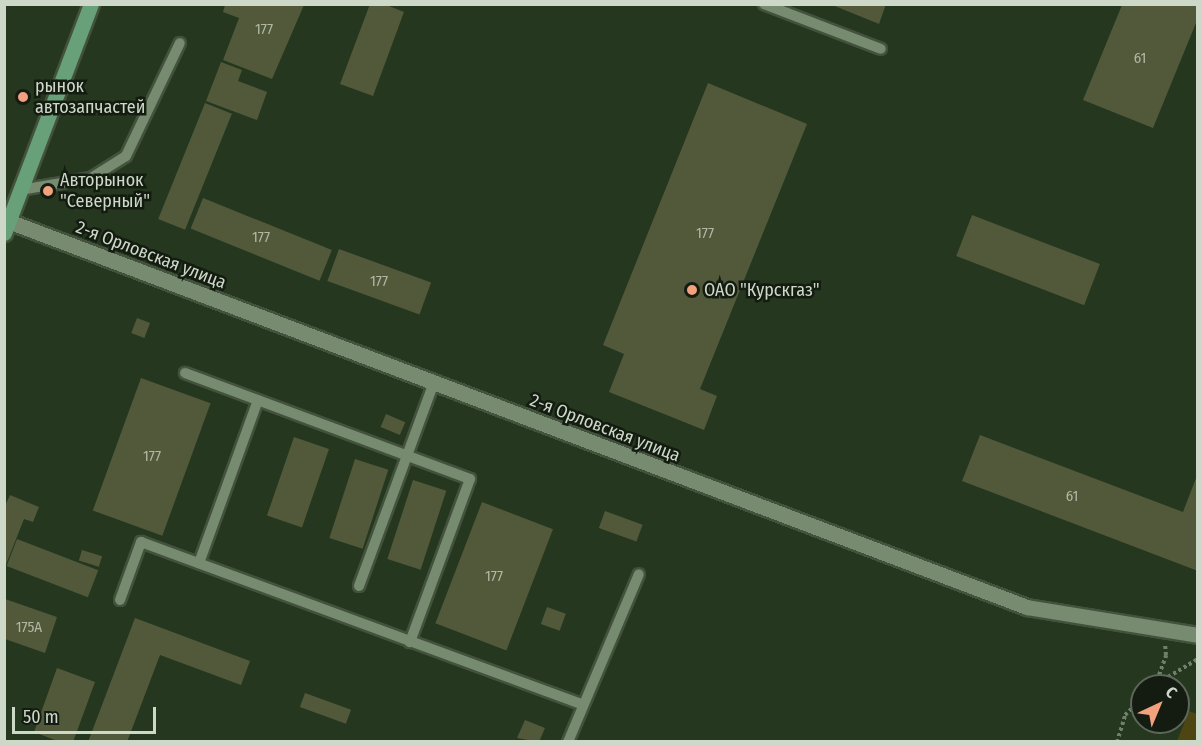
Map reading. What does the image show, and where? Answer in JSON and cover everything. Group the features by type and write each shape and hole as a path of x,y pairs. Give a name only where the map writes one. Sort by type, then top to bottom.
{"main road":[{"path":"7,227 91,4"}],"street":[{"name":"2-я Орловская улица","path":"7,227 1027,608 1164,627 1197,635"}],"lane":[{"path":"764,4 881,50"},
{"path":"20,190 91,178 126,156 180,43"},
{"path":"185,373 470,479 410,642"},
{"path":"359,586 433,385"},
{"path":"199,563 258,400"},
{"path":"120,600 141,542 581,704"},
{"path":"568,741 581,704 639,574"}],"path":[{"path":"1160,674 1166,655 1164,627"},
{"path":"1173,674 1197,659"},
{"path":"1117,741 1125,715 1130,710"}],"shaded area":[{"path":"1190,711 1197,714 1197,741 1177,741 1180,734 1190,734"}],"building":[{"path":"370,4 384,4 404,12 373,96 340,84"},
{"path":"830,4 886,4 879,24"},
{"path":"225,5 304,5 272,79 223,60 239,18 223,12"},
{"path":"1122,5 1198,5 1198,18 1153,128 1083,100"},
{"path":"221,62 242,70 238,81 267,92 257,120 206,101"},
{"path":"708,83 807,124 700,389 717,396 704,430 609,392 624,354 603,345"},
{"path":"205,103 232,114 185,230 158,219"},
{"path":"203,198 332,250 320,281 191,229"},
{"path":"972,215 1100,264 1084,305 956,256"},
{"path":"339,249 431,283 419,314 327,281"},
{"path":"137,318 150,323 144,338 131,333"},
{"path":"141,378 211,403 162,536 93,510"},
{"path":"386,414 405,422 400,435 381,427"},
{"path":"980,435 1183,512 1198,473 1198,571 962,481"},
{"path":"294,437 329,449 302,528 267,515"},
{"path":"355,459 388,470 363,549 329,538"},
{"path":"413,480 446,491 421,570 387,559"},
{"path":"10,495 39,507 33,522 24,519 5,567 4,508"},
{"path":"482,502 553,529 506,651 435,623"},
{"path":"605,511 643,525 636,542 599,528"},
{"path":"17,539 98,570 88,597 7,566"},
{"path":"82,550 102,556 99,567 79,561"},
{"path":"5,599 57,617 45,653 5,639"},
{"path":"547,607 566,614 560,631 541,624"},
{"path":"135,618 250,661 241,685 160,655 127,742 88,742"},
{"path":"57,668 95,682 73,742 60,742 34,732"},
{"path":"305,693 351,710 346,724 300,707"},
{"path":"525,720 545,728 539,742 517,738"}],"place":[{"name":"рынок автозапчастей","path":"23,97"},
{"name":"Авторынок \"Северный\"","path":"48,191"},
{"name":"ОАО \"Курскгаз\"","path":"692,290"}]}
